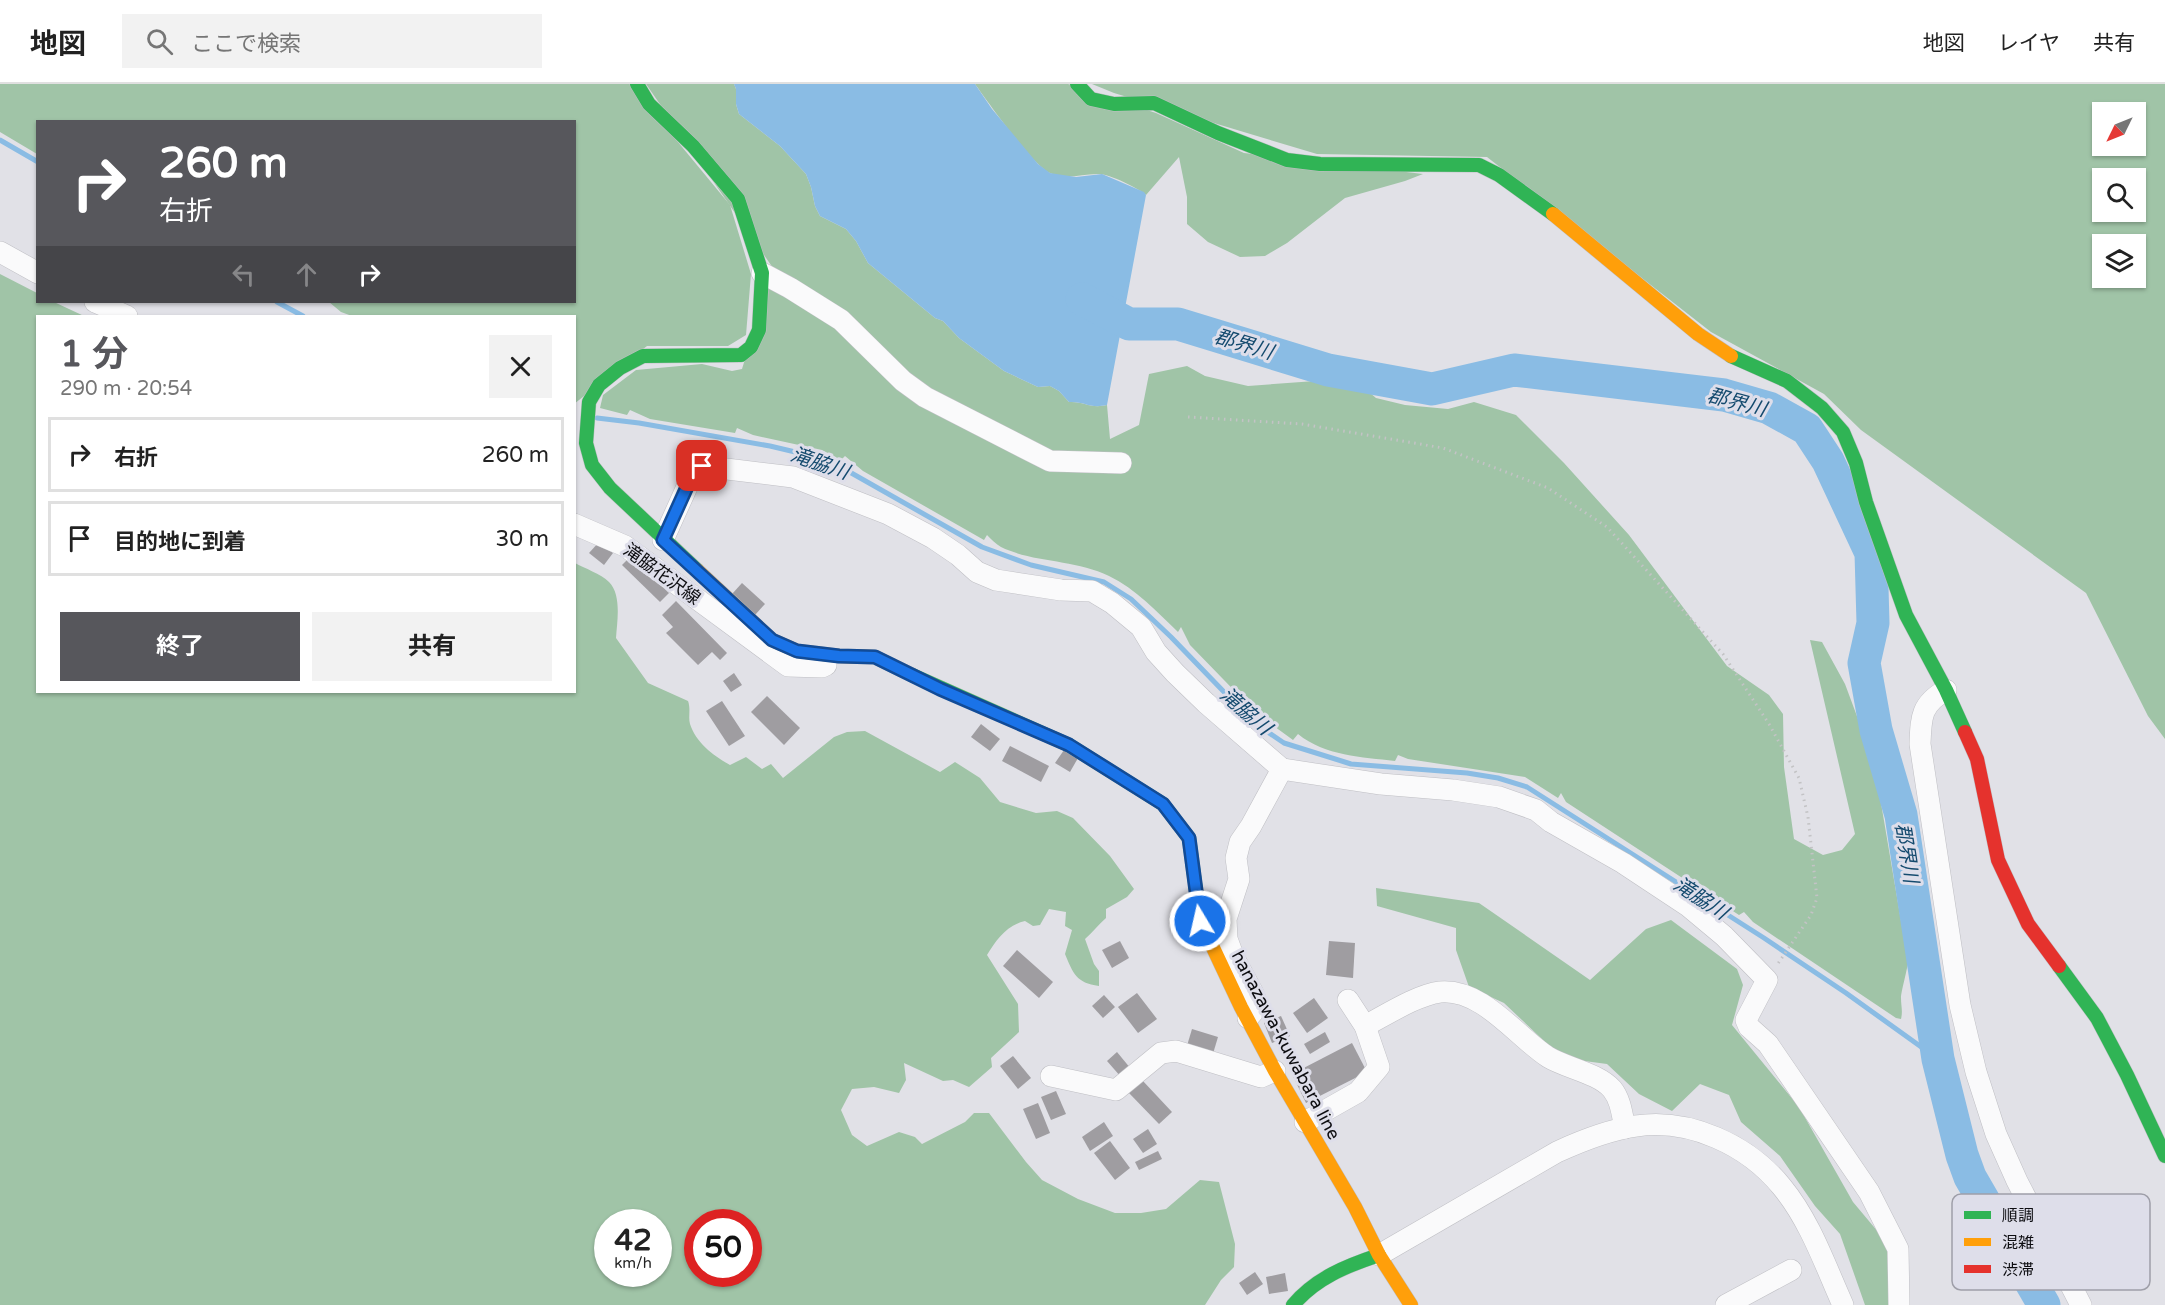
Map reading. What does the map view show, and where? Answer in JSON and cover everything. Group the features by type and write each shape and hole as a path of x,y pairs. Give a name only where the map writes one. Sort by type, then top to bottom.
{"main road":[{"name":"hanazawa-kuwabara line","path":"637,84 649,104 693,146 738,199 762,273 759,330 751,347 741,355 643,356 620,368 599,385 589,402 586,443 592,465 610,488 663,540 772,640 797,651 875,657 940,689 1069,745 1163,804 1189,838 1200,921 1248,1018 1275,1071 1355,1208 1379,1255 1411,1305"},
{"path":"1077,84 1091,99 1114,104 1154,103 1218,133 1287,160 1320,164 1479,165 1499,175 1535,200 1698,334 1736,359 1786,381 1822,408 1843,432 1856,464 1866,502 1906,615 1946,690 1977,759 1998,860 2028,924 2097,1018 2165,1156"},
{"path":"1293,1305 1312,1284 1344,1267 1379,1255"}],"street":[{"path":"0,252 36,272"},
{"path":"762,273 841,321 903,381 925,397 1050,461 1121,463"},
{"path":"96,303 125,315"},
{"path":"663,540 691,478 702,466 793,477 888,514 949,549 977,572 996,580 1061,590 1092,591 1112,603 1141,627 1156,652 1182,680 1282,769 1381,784 1453,790 1498,797 1536,810 1551,822 1623,863 1688,906 1724,936 1767,980 1746,1020 1749,1027 1768,1044 1869,1192 1898,1249 1899,1305"},
{"name":"滝脇花沢線","path":"576,525 625,546 788,666 822,667 839,656"},
{"path":"1946,690 1934,696 1921,716 1920,744 1960,1005 1976,1072 1996,1134 2024,1194"},
{"path":"1248,1018 1258,1006 1254,993 1234,958 1227,939 1226,919 1239,879 1236,858 1240,842 1282,769"},
{"path":"1365,1026 1422,997 1441,992 1471,999 1505,1020 1546,1056 1606,1083 1618,1099 1625,1128"},
{"path":"1305,1122 1358,1092 1379,1067 1365,1026 1348,1000"},
{"path":"1051,1076 1116,1090 1161,1053 1176,1052 1261,1077 1275,1071"},
{"path":"1379,1255 1557,1152 1582,1140 1625,1128 1660,1125 1688,1129 1716,1137 1762,1165 1782,1187 1800,1214 1843,1305"},
{"path":"1726,1305 1791,1270"},
{"path":"2073,1290 2081,1305"}],"path":[{"path":"1188,417 1302,424 1443,448 1548,488 1607,528 1722,654 1769,724 1799,778 1808,817 1817,897 1811,915 1767,980"}],"green space":[{"path":"0,84 630,84 730,205 751,274 746,335 728,346 647,346 576,402 576,315 349,315 341,312 330,303 576,303 576,120 36,120 36,153 0,132"},
{"path":"646,84 734,84 739,114 780,146 806,174 820,216 846,229 856,241 868,263 935,318 943,321 959,338 1004,371 1038,387 1050,386 1059,391 1069,402 1096,406 1107,405 1110,439 1139,425 1149,374 1187,366 1205,376 1248,386 1329,380 1363,387 1376,398 1405,405 1448,409 1474,402 1516,415 1564,463 1629,535 1727,666 1769,695 1783,714 1784,767 1794,839 1823,855 1842,850 1855,834 1810,640 1822,642 1845,684 1874,762 1908,962 1901,995 1901,1019 1896,1018 1753,922 1744,912 1739,915 1566,802 1561,793 1558,798 1525,777 1408,759 1398,755 1395,761 1344,754 1320,747 1298,734 1293,740 1256,713 1190,645 1181,627 1178,632 1137,594 1109,576 1082,567 1014,552 1001,547 987,535 984,540 863,471 845,456 841,460 822,450 753,435 737,428 735,433 650,419 630,410 627,415 600,408 603,395 636,370 702,364 732,371 742,369 773,268"},
{"path":"975,84 1068,84 1156,113 1244,153 1423,174 1345,198 1287,243 1265,256 1240,257 1208,242 1187,224 1187,197 1179,157 1146,195 1124,182 1104,175 1069,177 1050,173 1042,168 1011,132"},
{"path":"1092,84 2165,84 2165,739 2148,716 2086,593 1861,430 1824,394 1711,332 1487,157 1317,154 1114,93"},
{"path":"0,274 36,292 36,303 56,303 82,315 36,315 36,693 576,693 576,564 606,579 613,587 616,594 618,617 616,638 648,683 688,701 689,719 693,731 701,743 730,765 746,757 762,769 771,764 783,778 834,737 847,732 865,731 940,772 955,762 980,778 1000,802 1036,813 1057,811 1073,818 1110,856 1134,889 1127,897 1106,909 1106,918 1085,939 1099,971 1099,986 1080,980 1068,961 1065,954 1072,930 1065,926 1066,912 1049,909 1040,925 1033,926 1025,921 1019,923 998,939 987,955 1018,1004 1019,1032 991,1058 992,1067 969,1087 953,1080 943,1081 904,1063 906,1080 899,1093 874,1087 852,1089 841,1110 852,1135 867,1146 899,1132 915,1137 922,1144 965,1122 974,1113 989,1113 1042,1180 1078,1199 1115,1213 1141,1213 1166,1209 1200,1180 1219,1182 1235,1244 1234,1267 1221,1280 1205,1305 0,1305"},
{"path":"1376,888 1479,903 1590,980 1646,929 1671,920 1737,969 1743,985 1732,1025 1799,1107 1853,1202 1889,1245 1890,1305 1865,1305 1840,1234 1815,1206 1780,1156 1741,1122 1729,1095 1700,1084 1672,1111 1639,1094 1607,1064 1562,1058 1504,1003 1469,987 1456,950 1456,928 1377,906"}],"water":[{"path":"734,84 975,84 992,109 1038,164 1050,173 1076,177 1102,174 1144,192 1146,195 1107,405 1096,406 1069,402 1059,391 1050,386 1038,387 1004,371 959,338 943,321 935,318 868,263 856,241 846,229 820,216 806,174 780,146 739,114"}],"building":[{"path":"599,542 613,553 604,565 589,553"},
{"path":"630,557 669,593 660,602 622,565"},
{"path":"742,583 765,604 755,615 732,594"},
{"path":"676,601 727,653 720,660 712,652 698,665 666,633 673,627 662,615"},
{"path":"734,673 742,685 731,692 723,681"},
{"path":"767,696 800,728 784,745 751,712"},
{"path":"722,701 745,736 729,746 706,711"},
{"path":"981,724 1000,739 990,751 971,737"},
{"path":"1010,746 1049,766 1041,782 1002,761"},
{"path":"1064,750 1078,758 1070,772 1055,763"},
{"path":"1120,941 1129,958 1112,968 1102,950"},
{"path":"1329,941 1355,943 1353,978 1326,975"},
{"path":"1017,950 1053,982 1039,998 1003,966"},
{"path":"1137,993 1157,1019 1138,1033 1118,1007"},
{"path":"1104,995 1115,1007 1103,1018 1092,1006"},
{"path":"1314,998 1328,1018 1307,1033 1293,1013"},
{"path":"1281,1016 1290,1036 1272,1043 1264,1023"},
{"path":"1192,1029 1218,1037 1212,1057 1186,1049"},
{"path":"1325,1032 1330,1042 1310,1054 1304,1044"},
{"path":"1352,1043 1367,1072 1306,1103 1292,1074"},
{"path":"1117,1052 1131,1069 1121,1077 1107,1061"},
{"path":"1013,1056 1031,1078 1018,1089 1000,1066"},
{"path":"1142,1080 1172,1112 1159,1124 1129,1093"},
{"path":"1056,1091 1066,1114 1051,1120 1041,1097"},
{"path":"1038,1103 1050,1133 1036,1139 1023,1109"},
{"path":"1104,1122 1113,1136 1090,1151 1082,1137"},
{"path":"1148,1129 1157,1144 1143,1153 1133,1139"},
{"path":"1110,1141 1130,1168 1115,1180 1094,1153"},
{"path":"1158,1151 1162,1159 1139,1170 1135,1162"},
{"path":"1255,1272 1263,1284 1247,1295 1239,1283"},
{"path":"1285,1273 1288,1291 1269,1294 1266,1277"}],"waterway":[{"name":"滝脇川","path":"0,140 36,161"},
{"name":"郡界川","path":"1082,299 1129,324 1178,324 1328,370 1432,389 1514,370 1724,395 1769,408 1807,429 1828,461 1871,553 1873,623 1864,663 1876,730 1901,815 1938,1059 1962,1155 1970,1177 1980,1194"},
{"name":"滝脇川","path":"279,303 301,315"},
{"name":"滝脇川","path":"597,418 770,446 812,456 839,466 982,547 1031,565 1104,582 1131,599 1253,722 1284,743 1351,764 1467,773 1498,778 1527,787 1764,938 1938,1059"},
{"name":"郡界川","path":"2035,1290 2044,1305"}],"traffic: fast":[{"path":"637,84 649,104 693,146 738,199 762,273 759,330 751,347 741,355 643,356 620,368 599,385 589,402 586,443 592,465 610,488 697,570"},
{"path":"1077,84 1091,99 1114,104 1154,103 1218,133 1287,160 1320,164 1479,165 1499,175 1553,214"},
{"path":"1731,356 1787,381 1822,408 1843,432 1856,463 1866,502 1906,615 1946,690 1965,732"},
{"path":"912,675 1069,745 1163,804 1189,838 1200,920"},
{"path":"2059,966 2097,1018 2165,1156"},
{"path":"1293,1305 1312,1287 1332,1274 1379,1255"}],"traffic: slow":[{"path":"1553,214 1698,334 1731,356"},
{"path":"697,570 772,640 797,651 875,657 912,675"},
{"path":"1200,920 1241,1007 1275,1071 1355,1207 1379,1255 1411,1305"}],"traffic: jam":[{"path":"1965,732 1977,759 1998,860 2028,924 2059,966"}],"route":[{"path":"702,466 691,478 663,540 772,640 797,651 875,657 940,689 1069,745 1122,776 1163,804 1189,838 1200,921"}]}
